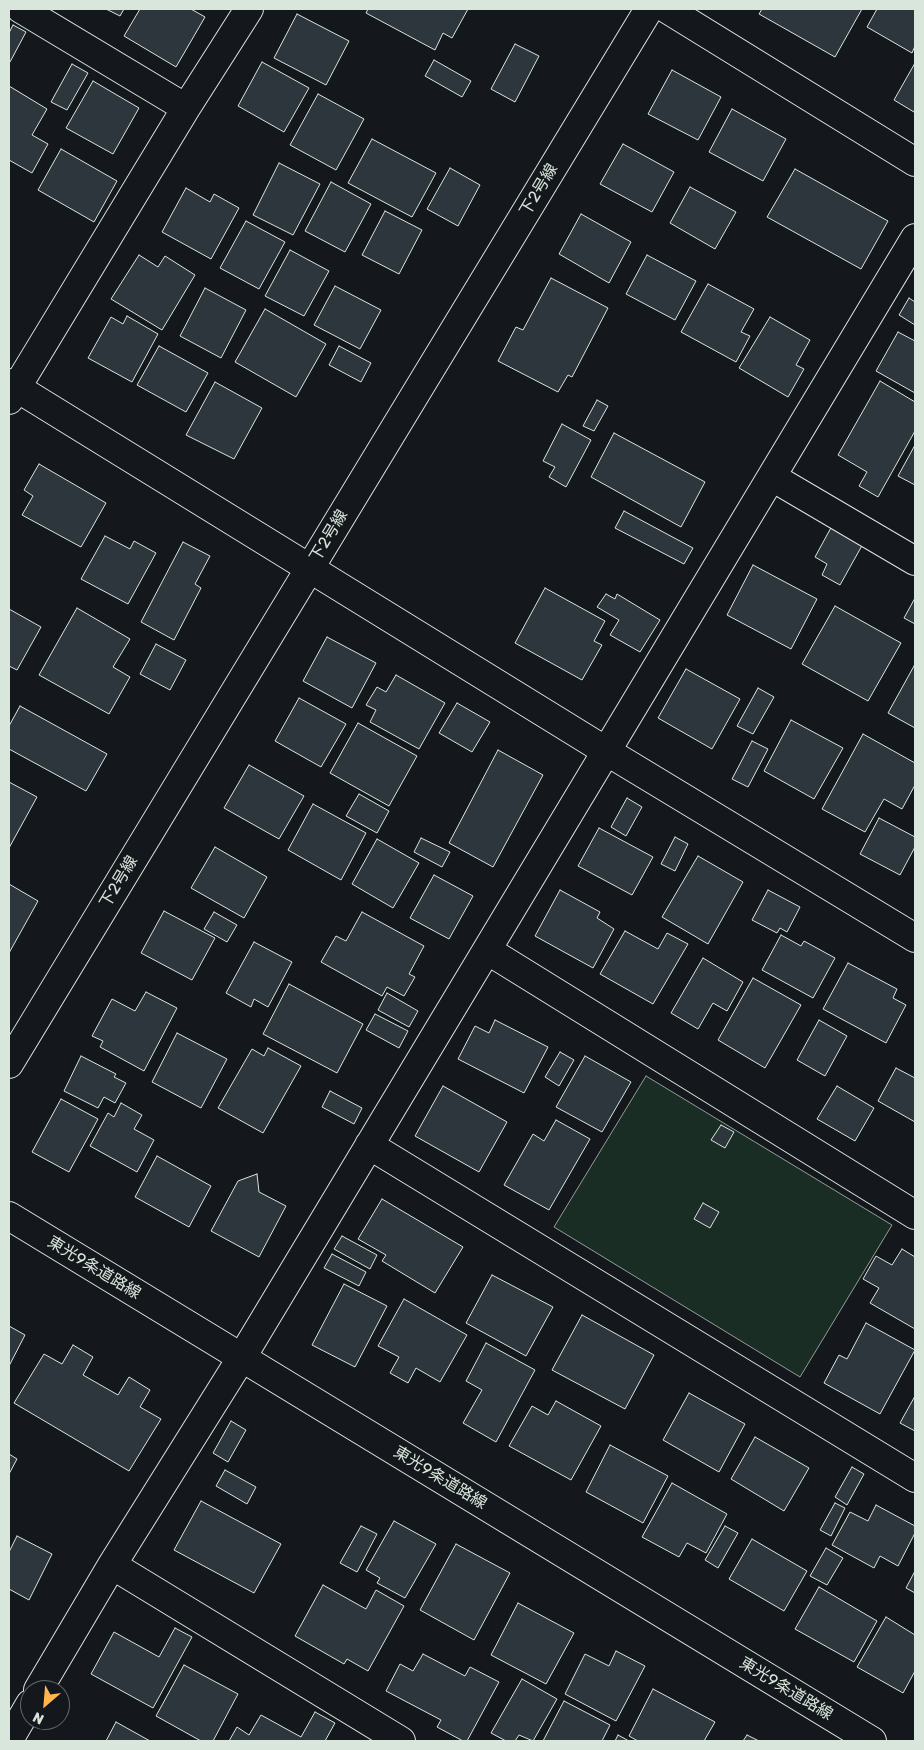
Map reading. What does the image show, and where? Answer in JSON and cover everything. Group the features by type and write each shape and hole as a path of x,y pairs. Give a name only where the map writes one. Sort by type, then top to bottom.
{"street":[{"path":"20,9 186,108"},
{"path":"249,9 11,390 310,567 606,751 915,938"},
{"name":"下2号線","path":"9,1064 649,9"},
{"path":"667,9 915,162"},
{"path":"44,1680 112,1565 242,1357 915,238"},
{"path":"772,477 915,561"},
{"path":"487,950 915,1215"},
{"path":"369,1145 915,1478"},
{"name":"東光9条道路線","path":"9,1216 872,1741"},
{"path":"112,1565 400,1741"},
{"path":"9,1740 20,1721"}],"green space":[{"path":"646,1076 892,1225 800,1377 554,1227"}],"building":[{"path":"106,9 124,9 120,16"},
{"path":"140,9 191,9 205,17 176,67 124,36"},
{"path":"368,9 468,9 452,38 443,33 435,50 366,13"},
{"path":"762,9 862,9 835,57 759,14"},
{"path":"877,9 915,9 915,46 912,53 867,27"},
{"path":"297,14 349,41 326,85 274,58"},
{"path":"13,25 26,32 10,62 9,33"},
{"path":"515,44 539,56 515,102 491,89"},
{"path":"434,60 471,81 462,97 425,76"},
{"path":"262,62 309,88 284,132 238,106"},
{"path":"915,63 915,110 914,112 894,100"},
{"path":"72,64 88,73 67,110 51,102"},
{"path":"672,70 721,97 698,140 648,114"},
{"path":"93,81 139,108 113,154 66,128"},
{"path":"9,86 47,109 32,135 48,144 32,173 9,160"},
{"path":"318,94 364,119 336,170 290,145"},
{"path":"732,109 786,139 763,181 709,152"},
{"path":"372,139 436,173 412,217 348,183"},
{"path":"623,144 674,172 652,212 600,184"},
{"path":"61,149 117,181 94,222 38,190"},
{"path":"279,163 320,184 293,235 253,215"},
{"path":"450,168 480,185 458,226 427,209"},
{"path":"795,169 888,221 861,269 767,217"},
{"path":"331,182 371,204 345,252 305,231"},
{"path":"690,187 736,212 715,249 670,223"},
{"path":"186,188 210,202 214,194 239,208 211,259 162,232"},
{"path":"385,211 422,230 399,274 362,255"},
{"path":"581,214 631,242 609,283 559,254"},
{"path":"246,221 285,242 259,289 220,268"},
{"path":"290,250 329,271 304,316 265,296"},
{"path":"139,255 158,267 165,256 195,275 162,330 111,299"},
{"path":"647,255 696,281 675,320 626,294"},
{"path":"551,278 608,308 572,377 568,375 558,392 498,361 516,327 523,330"},
{"path":"708,284 754,309 741,332 750,336 736,362 681,332"},
{"path":"335,286 381,310 360,349 314,325"},
{"path":"205,288 246,310 221,358 180,336"},
{"path":"909,298 915,302 915,325 899,315"},
{"path":"265,309 326,344 296,397 235,362"},
{"path":"127,316 158,334 132,382 88,358 111,317 123,324"},
{"path":"770,317 810,340 796,365 804,369 788,397 739,368"},
{"path":"898,332 915,341 915,393 876,371"},
{"path":"159,346 208,373 186,412 137,385"},
{"path":"339,346 371,363 361,382 329,365"},
{"path":"880,381 915,402 915,431 878,497 859,486 867,472 838,455"},
{"path":"215,382 262,408 234,459 186,435"},
{"path":"597,400 608,406 594,431 583,426"},
{"path":"562,424 591,440 566,487 549,477 555,467 543,461"},
{"path":"614,433 705,482 681,527 591,477"},
{"path":"915,445 915,485 898,476"},
{"path":"39,464 106,503 81,547 22,515 33,496 24,490"},
{"path":"624,511 693,548 684,564 615,528"},
{"path":"833,524 864,542 840,585 822,575 827,564 815,557"},
{"path":"105,536 130,549 134,541 156,553 128,604 81,579"},
{"path":"183,542 210,556 195,584 201,588 174,640 141,622"},
{"path":"753,565 817,599 791,649 727,615"},
{"path":"545,588 605,621 594,641 602,645 582,680 515,643"},
{"path":"606,594 615,599 617,594 660,620 640,652 610,635 619,620 597,607"},
{"path":"915,598 915,624 904,618"},
{"path":"835,606 901,643 868,701 802,664"},
{"path":"77,608 130,639 113,667 130,677 109,714 39,675"},
{"path":"9,609 41,627 17,670 9,666"},
{"path":"327,637 376,663 352,708 303,681"},
{"path":"156,644 186,660 170,690 140,674"},
{"path":"915,667 915,728 888,713"},
{"path":"686,669 740,699 712,749 658,718"},
{"path":"396,675 445,703 419,749 370,722 376,710 366,705 377,687 386,692"},
{"path":"758,688 774,697 753,734 737,726"},
{"path":"299,698 346,724 321,767 275,741"},
{"path":"457,703 490,722 472,752 439,733"},
{"path":"20,706 107,754 86,791 9,749 9,726"},
{"path":"791,720 843,748 814,799 764,771"},
{"path":"358,723 417,756 389,806 330,773"},
{"path":"863,734 915,763 915,785 902,809 884,799 865,832 822,809"},
{"path":"752,741 768,749 748,787 732,779"},
{"path":"498,750 543,775 493,867 449,843"},
{"path":"249,765 304,796 279,839 224,808"},
{"path":"9,782 37,797 9,848"},
{"path":"359,794 389,811 377,833 346,816"},
{"path":"627,798 642,807 626,836 611,827"},
{"path":"313,804 366,833 341,880 288,850"},
{"path":"879,818 915,837 915,847 900,875 860,854"},
{"path":"599,828 653,857 632,895 578,866"},
{"path":"675,837 688,844 675,871 661,864"},
{"path":"421,838 450,852 442,867 414,852"},
{"path":"377,839 419,863 393,908 352,884"},
{"path":"215,847 267,877 244,918 191,888"},
{"path":"698,856 743,882 708,944 662,917"},
{"path":"434,875 473,896 449,939 410,918"},
{"path":"9,884 38,901 9,953"},
{"path":"560,890 600,912 597,918 614,929 593,968 535,936"},
{"path":"768,890 800,907 787,932 780,928 777,933 752,920"},
{"path":"164,911 215,938 192,980 141,953"},
{"path":"214,912 237,925 227,942 204,929"},
{"path":"362,912 424,946 409,974 415,977 404,996 387,987 382,996 321,962 336,936 346,941"},
{"path":"625,931 658,949 667,933 688,944 653,1004 600,974"},
{"path":"781,935 801,946 804,941 835,958 813,998 762,970"},
{"path":"254,942 292,962 268,1007 254,999 251,1007 226,993"},
{"path":"703,958 743,982 727,1011 713,1003 698,1029 671,1013"},
{"path":"848,963 897,989 893,998 906,1005 886,1043 823,1009"},
{"path":"753,978 801,1005 765,1068 718,1040"},
{"path":"289,984 363,1024 337,1073 263,1034"},
{"path":"146,992 177,1008 144,1071 100,1047 103,1041 92,1036 112,999 135,1011"},
{"path":"387,993 418,1011 409,1027 378,1010"},
{"path":"375,1014 408,1031 399,1048 366,1030"},
{"path":"495,1020 548,1047 524,1093 458,1059 475,1026 489,1033"},
{"path":"819,1020 847,1036 825,1076 797,1060"},
{"path":"177,1033 227,1059 201,1108 152,1082"},
{"path":"268,1048 301,1066 263,1133 218,1108 252,1049 264,1056"},
{"path":"560,1052 574,1060 559,1086 545,1077"},
{"path":"81,1056 116,1074 114,1077 126,1083 115,1103 104,1097 98,1108 64,1091"},
{"path":"585,1056 631,1082 602,1132 556,1107"},
{"path":"896,1068 915,1078 915,1122 878,1101"},
{"path":"443,1086 507,1122 479,1172 415,1136"},
{"path":"837,1086 874,1108 855,1141 817,1119"},
{"path":"330,1091 362,1108 354,1124 322,1107"},
{"path":"61,1099 98,1119 69,1172 32,1152"},
{"path":"121,1103 142,1115 134,1129 154,1140 137,1172 90,1146 108,1113 114,1117"},
{"path":"556,1120 590,1139 549,1210 504,1185 533,1134 544,1141"},
{"path":"721,1125 734,1132 725,1148 711,1140"},
{"path":"157,1156 211,1186 189,1227 135,1197"},
{"path":"257,1174 259,1192 286,1206 259,1257 211,1231 238,1181"},
{"path":"382,1199 463,1247 435,1293 382,1261 386,1255 358,1239"},
{"path":"703,1203 719,1212 710,1228 694,1219"},
{"path":"342,1236 377,1255 370,1269 334,1249"},
{"path":"902,1249 915,1257 915,1329 870,1303 879,1288 863,1279 876,1256 892,1265"},
{"path":"332,1254 366,1272 359,1286 324,1268"},
{"path":"492,1275 553,1307 526,1356 466,1323"},
{"path":"344,1284 387,1306 355,1367 312,1345"},
{"path":"404,1299 467,1335 440,1382 416,1368 408,1383 390,1373 399,1357 378,1346"},
{"path":"582,1315 654,1355 625,1409 552,1370"},
{"path":"866,1323 915,1350 880,1414 824,1383 839,1355 847,1359"},
{"path":"9,1326 25,1335 9,1366"},
{"path":"486,1343 535,1370 496,1442 463,1423 482,1390 466,1381"},
{"path":"73,1345 93,1357 83,1375 118,1395 129,1377 150,1390 140,1407 161,1419 129,1471 14,1403 44,1354 62,1364"},
{"path":"689,1393 745,1424 719,1472 663,1440"},
{"path":"915,1396 915,1431 900,1423"},
{"path":"556,1401 601,1426 571,1480 509,1446 532,1406 548,1415"},
{"path":"231,1421 246,1430 228,1462 213,1453"},
{"path":"755,1437 809,1468 784,1511 731,1479"},
{"path":"610,1445 668,1476 643,1523 586,1492"},
{"path":"9,1454 17,1459 9,1474"},
{"path":"852,1467 864,1474 847,1505 835,1497"},
{"path":"225,1470 256,1487 247,1504 216,1486"},
{"path":"672,1483 727,1514 706,1553 687,1543 679,1557 642,1537"},
{"path":"201,1501 281,1544 254,1593 174,1550"},
{"path":"835,1503 845,1508 831,1536 820,1530"},
{"path":"876,1505 915,1526 915,1533 898,1566 880,1556 874,1568 832,1545 850,1512 868,1521"},
{"path":"394,1521 436,1544 405,1598 377,1583 380,1578 366,1570"},
{"path":"361,1526 377,1534 357,1572 340,1563"},
{"path":"725,1526 738,1533 718,1568 705,1560"},
{"path":"17,1536 52,1554 29,1600 9,1589 9,1552"},
{"path":"752,1539 807,1571 784,1611 729,1579"},
{"path":"456,1544 510,1573 474,1640 420,1610"},
{"path":"826,1548 843,1558 827,1585 810,1576"},
{"path":"915,1571 915,1593 906,1588"},
{"path":"323,1585 366,1609 376,1590 404,1606 368,1671 347,1659 344,1664 295,1636"},
{"path":"819,1587 877,1621 854,1662 795,1629"},
{"path":"518,1603 574,1633 546,1684 491,1655"},
{"path":"886,1617 915,1635 915,1671 903,1693 857,1667"},
{"path":"175,1628 192,1637 153,1708 91,1674 114,1632 159,1657"},
{"path":"616,1651 645,1666 616,1721 565,1694 585,1654 609,1666"},
{"path":"423,1654 465,1676 470,1667 499,1682 467,1741 463,1741 437,1727 441,1720 386,1691 400,1664 413,1671"},
{"path":"184,1665 238,1694 213,1741 201,1741 156,1716"},
{"path":"522,1679 557,1699 533,1741 519,1735 515,1741 506,1741 491,1733"},
{"path":"653,1689 715,1722 704,1741 638,1741 629,1736"},
{"path":"564,1701 610,1725 602,1741 543,1741"},
{"path":"315,1712 335,1723 325,1741 229,1741 237,1727 249,1735 261,1715 301,1737"},
{"path":"116,1722 150,1741 106,1741"},
{"path":"618,1735 629,1741 615,1741"},
{"path":"747,1735 759,1741 743,1741"}]}
